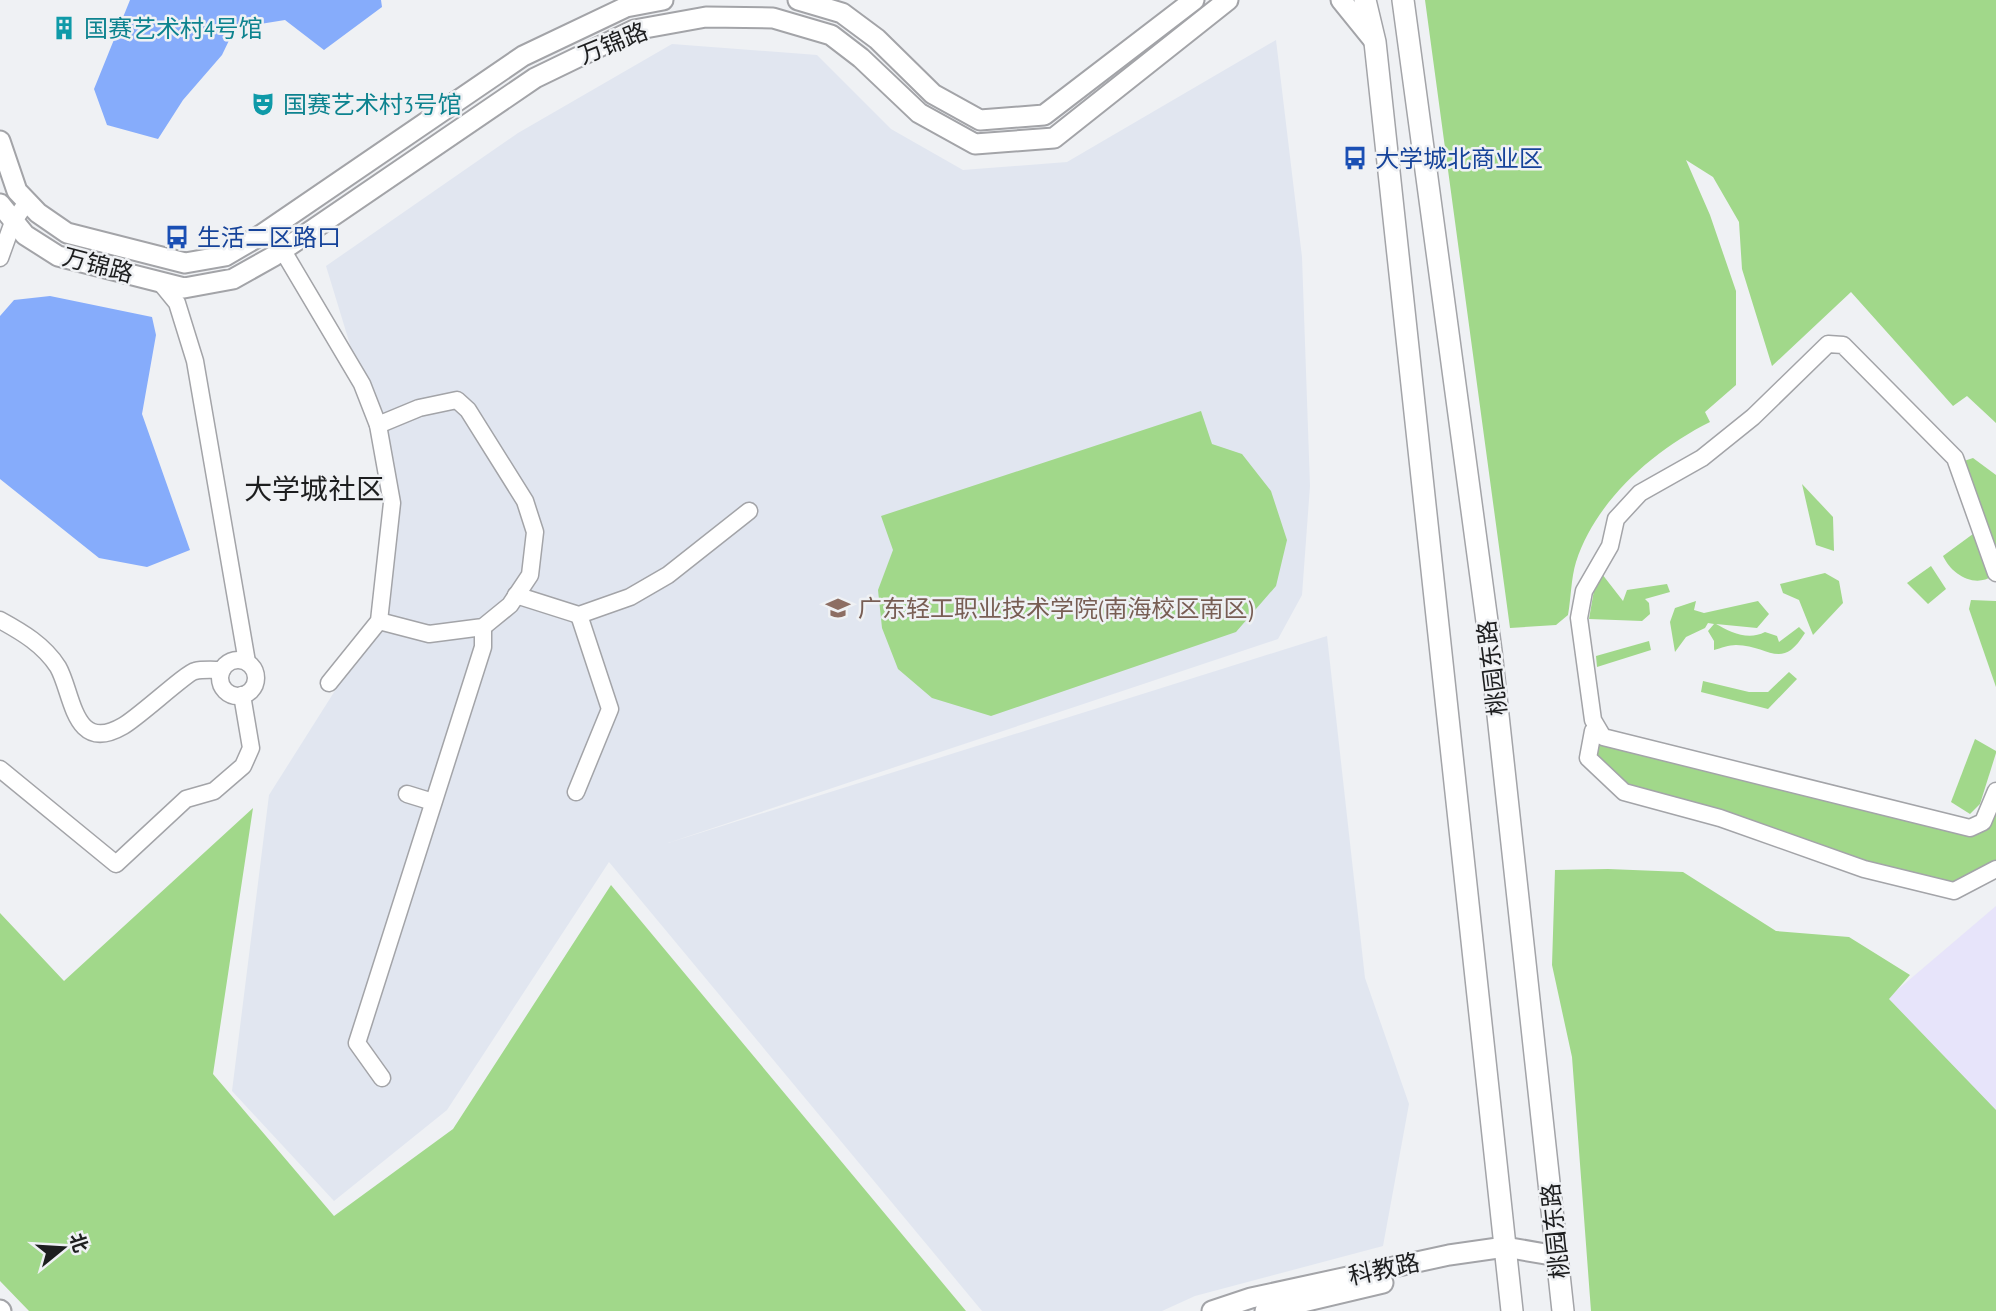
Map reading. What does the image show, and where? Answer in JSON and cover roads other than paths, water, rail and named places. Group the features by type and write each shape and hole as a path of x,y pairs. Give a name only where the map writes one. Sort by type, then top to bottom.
{"main road":[{"name":"桃园东路","path":"1365,0 1375,42 1512,1311"},
{"path":"1403,0 1409,26"},
{"path":"1409,26 1413,0"},
{"name":"桃园东路","path":"1409,26 1416,113 1491,651 1563,1311"}],"street":[{"name":"万锦路","path":"0,141 17,191 67,233 185,263 225,256 270,229 523,56 626,7 663,0"},
{"path":"798,0 842,13 877,40 933,94 980,120 1044,115 1194,0"},
{"name":"万锦路","path":"4,213 25,235 58,256 184,288 233,279 284,249 535,78 634,30 706,17 773,18 831,35 861,58 919,113 975,144 1054,138 1228,0"},
{"path":"1340,0 1375,42"},
{"path":"0,258 4,213 27,202"},
{"path":"270,229 362,384 378,425 392,503 379,621 329,683"},
{"path":"159,281 177,303 195,361 247,662 255,671 255,683 242,695"},
{"path":"1996,573 1955,458 1843,345 1828,344 1753,417 1702,458 1640,493 1616,519 1610,546 1584,591 1579,618 1594,720 1603,737 1970,828 1983,822 1996,791"},
{"path":"378,425 419,408 457,400 468,411 525,501 535,532 530,575 510,605 483,627 429,635 379,621"},
{"path":"516,595 579,615 629,597 668,575 749,511"},
{"path":"576,792 610,709 579,615"},
{"path":"0,620 38,643 58,667 77,720 84,727 102,733 120,728 149,709 193,671 222,670"},
{"path":"382,1079 357,1043 483,647 483,627"},
{"path":"242,695 226,691 220,681 222,670 230,661 247,662"},
{"path":"0,769 116,864 186,799 214,791 243,766 251,748 242,695"},
{"path":"1593,731 1588,758 1624,792 1720,818 1864,870 1954,891 1996,869"},
{"path":"407,794 433,802"},
{"name":"科教路","path":"1212,1311 1264,1295 1449,1255 1506,1253 1557,1256"},
{"name":"科教路","path":"1265,1311 1506,1253"}],"water":[{"path":"130,0 381,0 382,7 324,50 285,20 235,28 222,55 183,100 158,139 107,125 94,89"},
{"path":"50,296 152,317 156,335 142,414 190,550 147,567 99,558 0,479 0,316 14,300"}],"place":[{"name":"国赛艺术村4号馆","path":"64,28"},
{"name":"国赛艺术村3号馆","path":"263,104"},
{"name":"大学城北商业区","path":"1355,158"},
{"name":"生活二区路口","path":"177,237"},
{"name":"广东轻工职业技术学院(南海校区南区)","path":"838,608"}],"district":[{"name":"大学城社区","path":"314,488"}]}
